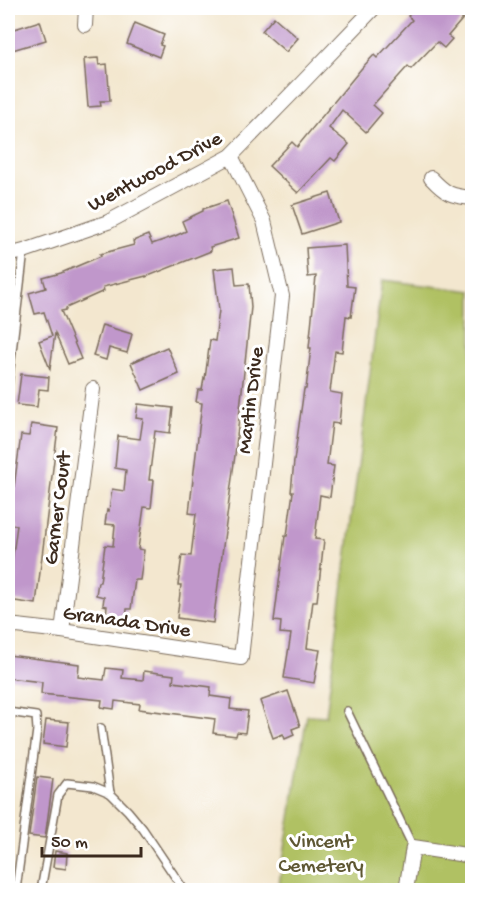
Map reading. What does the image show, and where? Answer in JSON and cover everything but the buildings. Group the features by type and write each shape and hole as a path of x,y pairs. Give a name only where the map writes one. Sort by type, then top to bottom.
{"street":[{"path":"85,25 86,8"},
{"name":"Wentwood Drive","path":"8,255 108,222 231,156 374,8"},
{"name":"Martin Drive","path":"231,156 264,221 282,296 241,658"},
{"path":"431,178 442,190 456,196 472,198"},
{"name":"Garner Court","path":"62,631 93,389"},
{"name":"Granada Drive","path":"8,625 241,658"},
{"path":"406,891 413,847 472,856"}],"lane":[{"path":"8,385 24,251"},
{"path":"347,711 413,847"},
{"path":"8,712 36,716 37,730 16,891"},
{"path":"101,728 110,793"},
{"path":"41,891 58,795 67,783 93,786 110,793 143,829 184,891"}],"green space":[{"name":"Vincent Cemetery","path":"382,280 472,291 472,890 278,890 307,715 326,716"}]}
